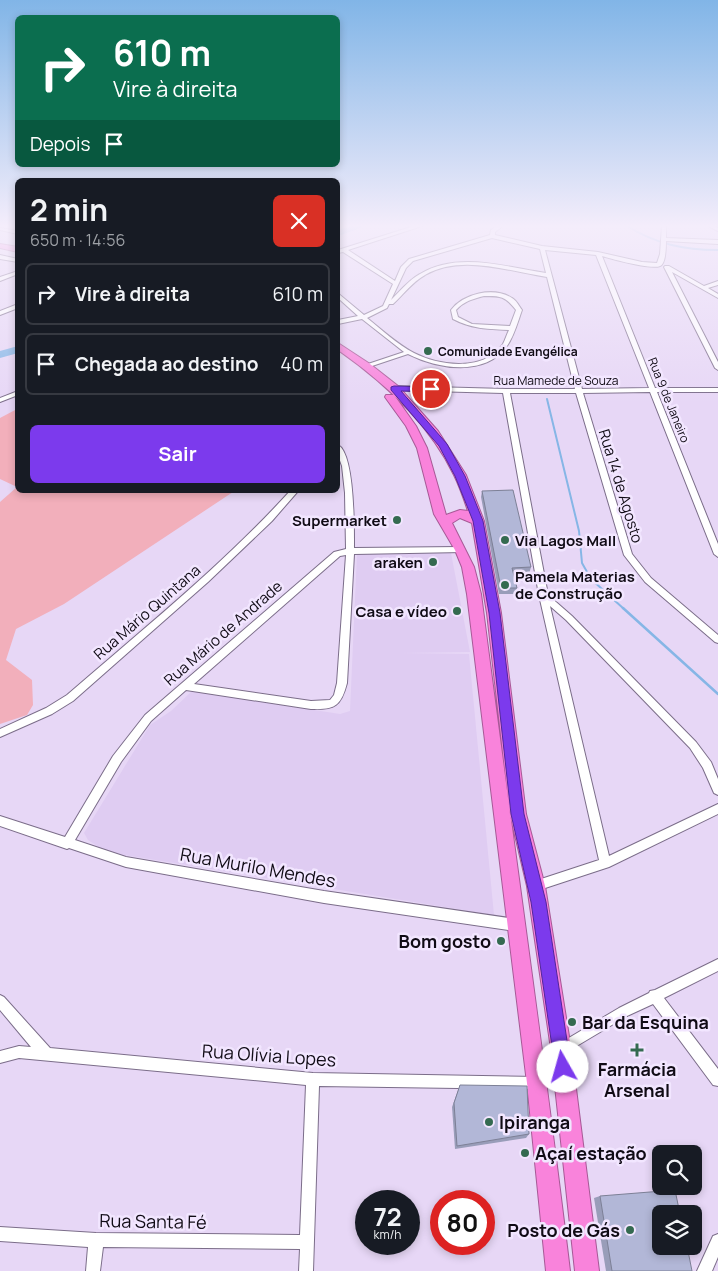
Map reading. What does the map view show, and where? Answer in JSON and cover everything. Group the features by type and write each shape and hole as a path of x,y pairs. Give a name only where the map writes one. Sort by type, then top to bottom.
{"highway":[{"path":"340,347 368,366 394,388 442,444 460,476 478,521 494,613 518,814 536,886 561,1049 587,1271"},
{"path":"340,355 357,366 382,387 405,417 422,448 436,503 468,567 483,650 537,1083 558,1271"},
{"path":"445,523 456,513 465,513 478,521"}],"street":[{"path":"385,307 395,285"},
{"path":"340,322 364,317 385,307 409,285"},
{"path":"550,285 579,391"},
{"name":"Rua 9 de Janeiro","path":"611,285 718,554"},
{"path":"677,285 718,368"},
{"path":"702,285 718,296"},
{"path":"705,287 710,285"},
{"path":"340,298 409,352 438,363 476,363 487,360 505,344 519,310 517,304 509,298 486,294 471,296 457,303 455,314 460,320 480,326 510,328"},
{"path":"0,313 15,307"},
{"path":"709,350 718,349"},
{"path":"368,366 409,352"},
{"name":"Rua Mamede de Souza","path":"394,388 654,392 718,390"},
{"path":"506,391 543,596 605,863"},
{"name":"Rua 14 de Agosto","path":"579,391 628,556 648,580 718,640"},
{"path":"0,400 15,394"},
{"path":"184,686 311,705 332,705 337,701 342,683 350,551 347,480 345,461 340,451"},
{"name":"Rua Mário Quintana","path":"0,733 49,711 70,698 205,580 269,520 292,493"},
{"name":"Rua Mário de Andrade","path":"67,844 137,730 184,686 330,559 337,554 350,551 461,550"},
{"path":"543,596 569,618 693,745 707,765 718,790"},
{"path":"536,886 605,863 718,809"},
{"name":"Rua Murilo Mendes","path":"0,820 67,844 126,862 324,897 516,924"},
{"path":"561,1049 654,996 718,965"},
{"path":"654,996 718,1080"},
{"path":"0,1000 46,1054"},
{"name":"Rua Olívia Lopes","path":"0,1057 18,1052 313,1079 537,1083"},
{"path":"306,1271 313,1079"},
{"name":"Rua Santa Fé","path":"0,1234 96,1240 307,1242"},
{"path":"93,1271 96,1240"},
{"path":"704,1271 718,1241"}],"shaded area":[{"path":"15,410 15,486 0,479 0,418"},
{"path":"15,489 15,493 231,493 64,604 16,629 6,660 32,680 33,705 27,715 0,724 0,502"},
{"path":"451,553 470,652 403,653 469,654 494,915 106,852 88,840 84,833 150,725 171,711 192,691 340,714 350,711 357,554"}],"building":[{"name":"Via Lagos Mall","path":"513,490 531,567 512,568 517,588 501,588 482,491"},
{"name":"Ipiranga","path":"460,1085 527,1086 529,1134 457,1146 454,1103"},
{"name":"Posto de Gás","path":"652,1192 652,1195 676,1195 678,1205 652,1205 652,1255 689,1255 692,1271 612,1271 600,1196"}],"waterway":[{"path":"0,355 15,350"},
{"path":"547,399 579,531 582,563 591,579 624,609"},
{"path":"623,608 718,694"}],"place":[{"name":"Comunidade Evangélica","path":"428,351"},
{"name":"Supermarket","path":"397,520"},
{"name":"Via Lagos Mall","path":"505,540"},
{"name":"araken","path":"433,562"},
{"name":"Pamela Materias de Construção","path":"505,585"},
{"name":"Casa e vídeo","path":"457,611"},
{"name":"Bom gosto","path":"501,941"},
{"name":"Bar da Esquina","path":"572,1022"},
{"name":"Farmácia Arsenal","path":"637,1050"},
{"name":"Ipiranga","path":"489,1122"},
{"name":"Açaí estação","path":"525,1153"},
{"name":"Posto de Gás","path":"630,1230"}],"route":[{"path":"431,389 394,388 422,418 442,444 460,476 478,521 494,613 518,814 539,902 563,1067"}]}
